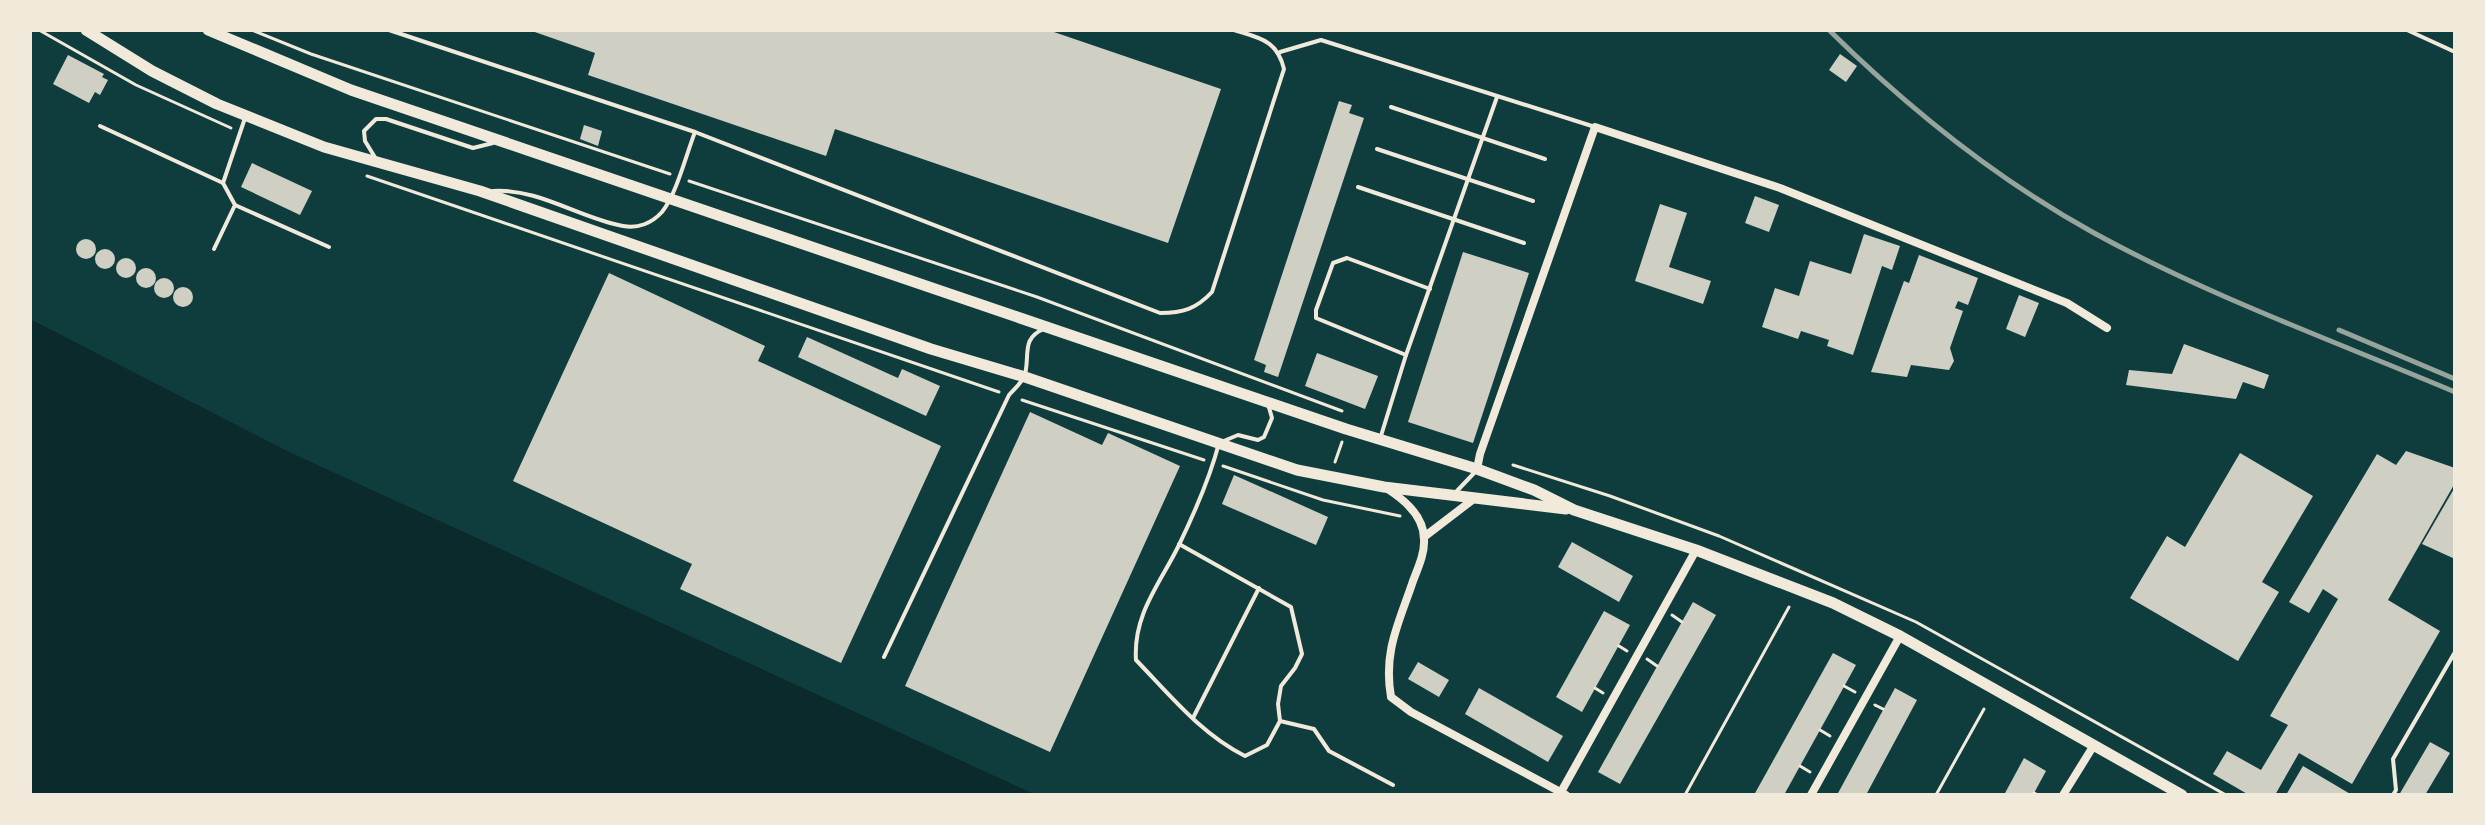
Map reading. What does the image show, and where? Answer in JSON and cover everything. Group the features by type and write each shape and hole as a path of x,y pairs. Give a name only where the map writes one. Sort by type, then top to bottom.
{"main road":[{"path":"86,30 152,71 246,116 324,147 480,191 917,344 1025,377 1297,470 1384,487 1574,510"},
{"path":"208,30 351,90 1346,429 1477,469 1534,490 1574,510 1696,550 1833,603 1900,636 2182,795"}],"street":[{"path":"1477,469 1595,127 1780,188 2067,303 2107,328"},
{"path":"1384,487 1402,498 1419,518 1424,537 1422,555 1392,643 1387,673 1391,697 1411,712 1563,794 1696,550"},
{"path":"1424,537 1475,498"},
{"path":"1811,795 1900,636"},
{"path":"2063,795 2094,745"}],"lane":[{"path":"389,30 695,132 1160,313 1180,313 1200,306 1212,292 1284,69 1280,52 1265,40 1234,30"},
{"path":"2407,30 2455,52"},
{"path":"1280,52 1321,40 1595,127"},
{"path":"1380,440 1406,355 1497,97"},
{"path":"1391,107 1545,159"},
{"path":"223,183 246,116"},
{"path":"380,163 365,141 364,131 376,119 386,119 473,148 500,142"},
{"path":"100,126 223,183 235,205 329,247"},
{"path":"480,191 514,190 624,226 645,225 662,211 670,198 695,132"},
{"path":"1377,149 1533,201"},
{"path":"1358,187 1524,243"},
{"path":"214,249 235,205"},
{"path":"1406,355 1316,318 1333,263 1347,258 1430,289"},
{"path":"884,657 1009,395 1025,377 1027,343 1034,333 1046,328"},
{"path":"1179,544 1291,607 1302,654 1281,686 1278,704 1280,721 1267,745 1245,756 1224,746 1192,719 1136,660 1136,650 1139,619 1179,544 1219,443 1238,435 1258,440 1264,437 1272,418 1268,402"},
{"path":"1451,496 1467,483 1477,469"},
{"path":"1192,719 1259,588"},
{"path":"2393,795 2396,790 2393,759 2455,652"},
{"path":"1280,721 1314,729 1329,751 1393,785"}],"path":[{"path":"39,30 136,85 211,121 241,131"},
{"path":"367,176 1323,500 1399,515 1408,522"},
{"path":"1330,478 1346,429"},
{"path":"1685,795 1789,607"},
{"path":"1936,795 1984,709"}],"water":[{"path":"30,319 285,450 1036,795 30,795"}],"building":[{"path":"529,30 1048,30 1221,89 1168,243 835,129 826,156 588,75 595,53"},
{"path":"1840,54 1857,66 1846,82 1829,70"},
{"path":"68,55 104,74 102,77 108,80 100,95 95,92 89,103 53,84"},
{"path":"1339,101 1352,105 1349,113 1364,118 1278,377 1264,372 1266,365 1254,360"},
{"path":"584,125 602,131 598,146 580,139"},
{"path":"252,163 312,191 300,215 241,187"},
{"path":"1755,196 1779,205 1769,232 1745,223"},
{"path":"1660,204 1687,213 1669,267 1711,281 1703,304 1635,281"},
{"path":"1864,234 1900,246 1892,270 1882,266 1853,355 1827,346 1829,340 1801,331 1798,339 1762,327 1775,288 1799,296 1810,261 1851,274"},
{"path":"86,239 93,242 96,249 93,256 86,259 79,256 76,249 79,242"},
{"path":"105,249 112,252 115,259 112,266 105,269 98,266 95,259 98,252"},
{"path":"1463,252 1529,273 1473,443 1408,422"},
{"path":"1919,255 1978,278 1968,305 1958,301 1955,308 1963,311 1950,348 1954,361 1949,370 1911,365 1907,377 1871,372 1904,281 1909,283"},
{"path":"126,258 133,261 136,268 133,275 126,278 119,275 116,268 119,261"},
{"path":"146,268 153,271 156,278 153,285 146,288 139,285 136,278 139,271"},
{"path":"609,273 765,346 758,361 941,446 841,663 680,589 692,564 513,481"},
{"path":"164,278 171,281 174,288 171,295 164,298 157,295 154,288 157,281"},
{"path":"183,287 190,290 193,297 190,304 183,307 176,304 173,297 176,290"},
{"path":"2019,295 2039,303 2025,337 2006,329"},
{"path":"807,337 898,378 902,369 940,386 926,416 798,357"},
{"path":"2184,344 2269,375 2264,389 2243,382 2236,399 2126,385 2129,370 2172,374"},
{"path":"1317,353 1378,376 1365,409 1305,386"},
{"path":"1030,412 1102,445 1108,433 1180,466 1050,752 905,686"},
{"path":"2406,451 2455,468 2455,483 2388,600 2440,631 2352,784 2299,753 2275,795 2249,795 2213,774 2227,751 2261,770 2288,725 2270,716 2338,599 2323,589 2309,613 2289,602 2377,454 2396,465"},
{"path":"2240,453 2313,496 2262,582 2279,592 2238,661 2130,598 2167,536 2185,547"},
{"path":"1234,475 1328,517 1316,545 1222,504"},
{"path":"2455,487 2455,559 2422,544"},
{"path":"1572,542 1633,576 1619,602 1558,567"},
{"path":"1693,602 1716,615 1620,784 1598,772"},
{"path":"1604,611 1630,625 1582,712 1556,697"},
{"path":"1833,653 1856,665 1784,795 1754,795"},
{"path":"1418,662 1449,680 1439,697 1408,679"},
{"path":"1479,688 1563,736 1548,762 1465,714"},
{"path":"1895,688 1917,700 1866,795 1837,795"},
{"path":"2430,742 2450,753 2425,795 2399,795"},
{"path":"2024,758 2046,771 2033,795 2004,795"},
{"path":"2303,766 2352,795 2286,795"}],"railway":[{"path":"1829,30 1890,87 1954,140 2022,189 2094,233 2227,298 2455,392"},
{"path":"2339,330 2455,379"}]}
